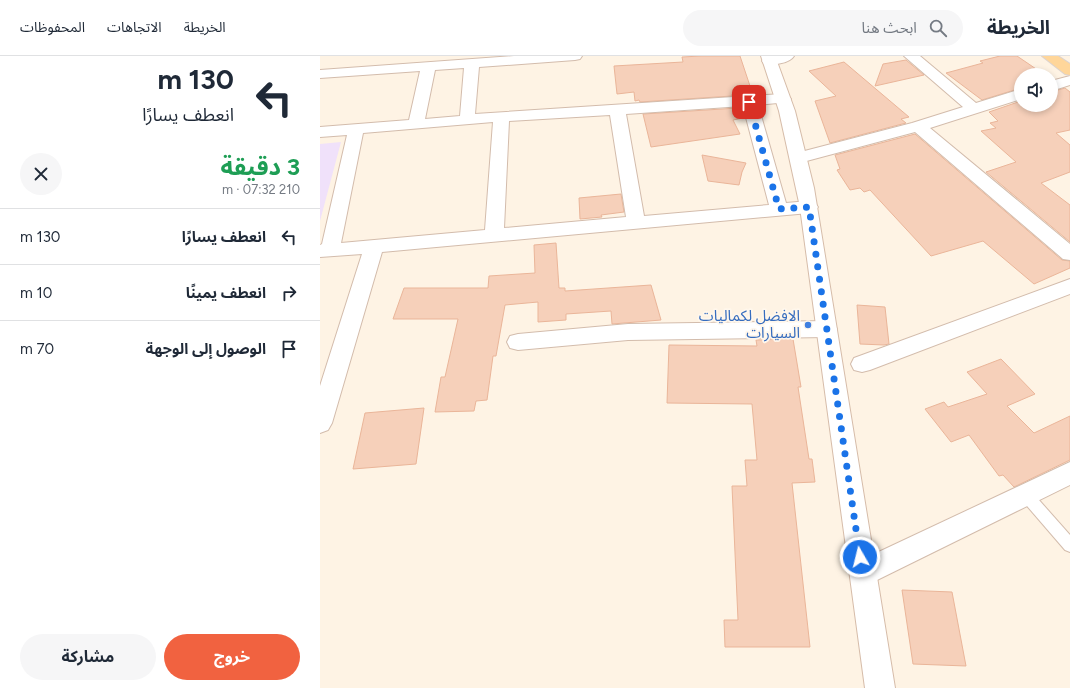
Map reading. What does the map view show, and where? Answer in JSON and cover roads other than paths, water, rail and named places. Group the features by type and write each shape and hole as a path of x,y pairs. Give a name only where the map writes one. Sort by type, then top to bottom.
{"main road":[{"path":"1049,56 1070,71"}],"street":[{"path":"320,74 575,56"},
{"path":"911,56 973,108"},
{"path":"775,58 783,99 799,158 809,207 880,688"},
{"path":"468,120 472,63"},
{"path":"416,124 428,66"},
{"path":"1058,84 1070,80"},
{"path":"799,158 918,126 1014,96"},
{"path":"320,132 501,117 783,99"},
{"path":"749,102 779,209"},
{"path":"617,109 636,222"},
{"path":"494,234 501,117"},
{"path":"918,126 1070,254"},
{"path":"356,129 325,250 809,207"},
{"path":"320,423 374,246"},
{"path":"862,364 1070,286"},
{"path":"518,342 628,332 827,329"},
{"path":"863,573 1070,473"}],"lane":[{"path":"1026,495 1070,545"}],"place":[{"name":"الافضل لكماليات السيارات","path":"808,325"}]}
